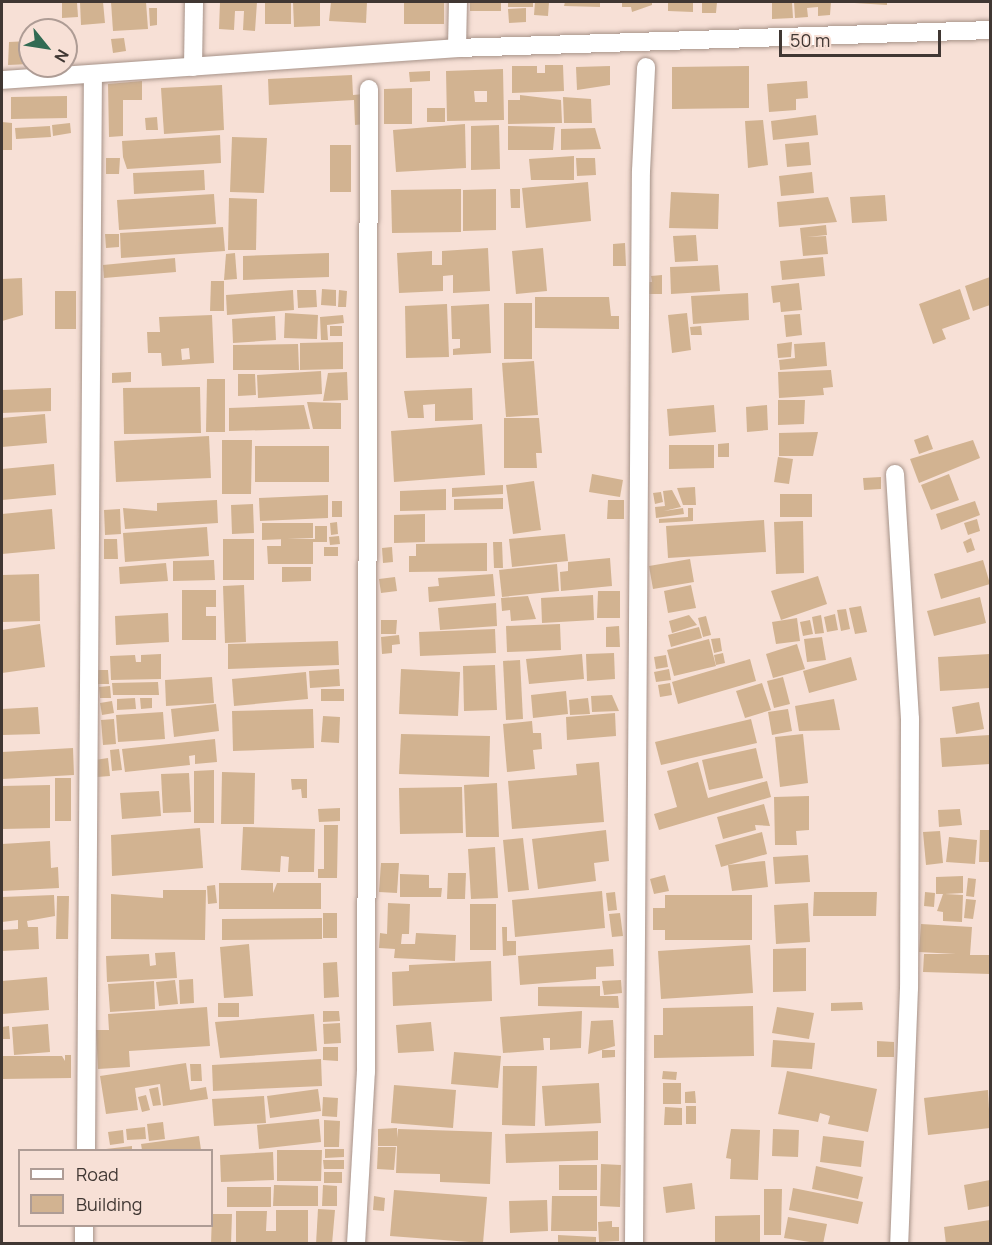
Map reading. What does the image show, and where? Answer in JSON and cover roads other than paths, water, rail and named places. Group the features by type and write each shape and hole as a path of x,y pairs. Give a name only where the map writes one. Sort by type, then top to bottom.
{"street":[{"path":"193,67 194,2"},
{"path":"457,48 458,2"},
{"path":"2,80 457,48 990,30"},
{"path":"634,1244 641,171 646,67"},
{"path":"86,1149 93,74"},
{"path":"356,1244 366,1072 369,89"},
{"path":"895,474 910,719 909,988 899,1244"},
{"path":"84,1227 84,1244"}]}
